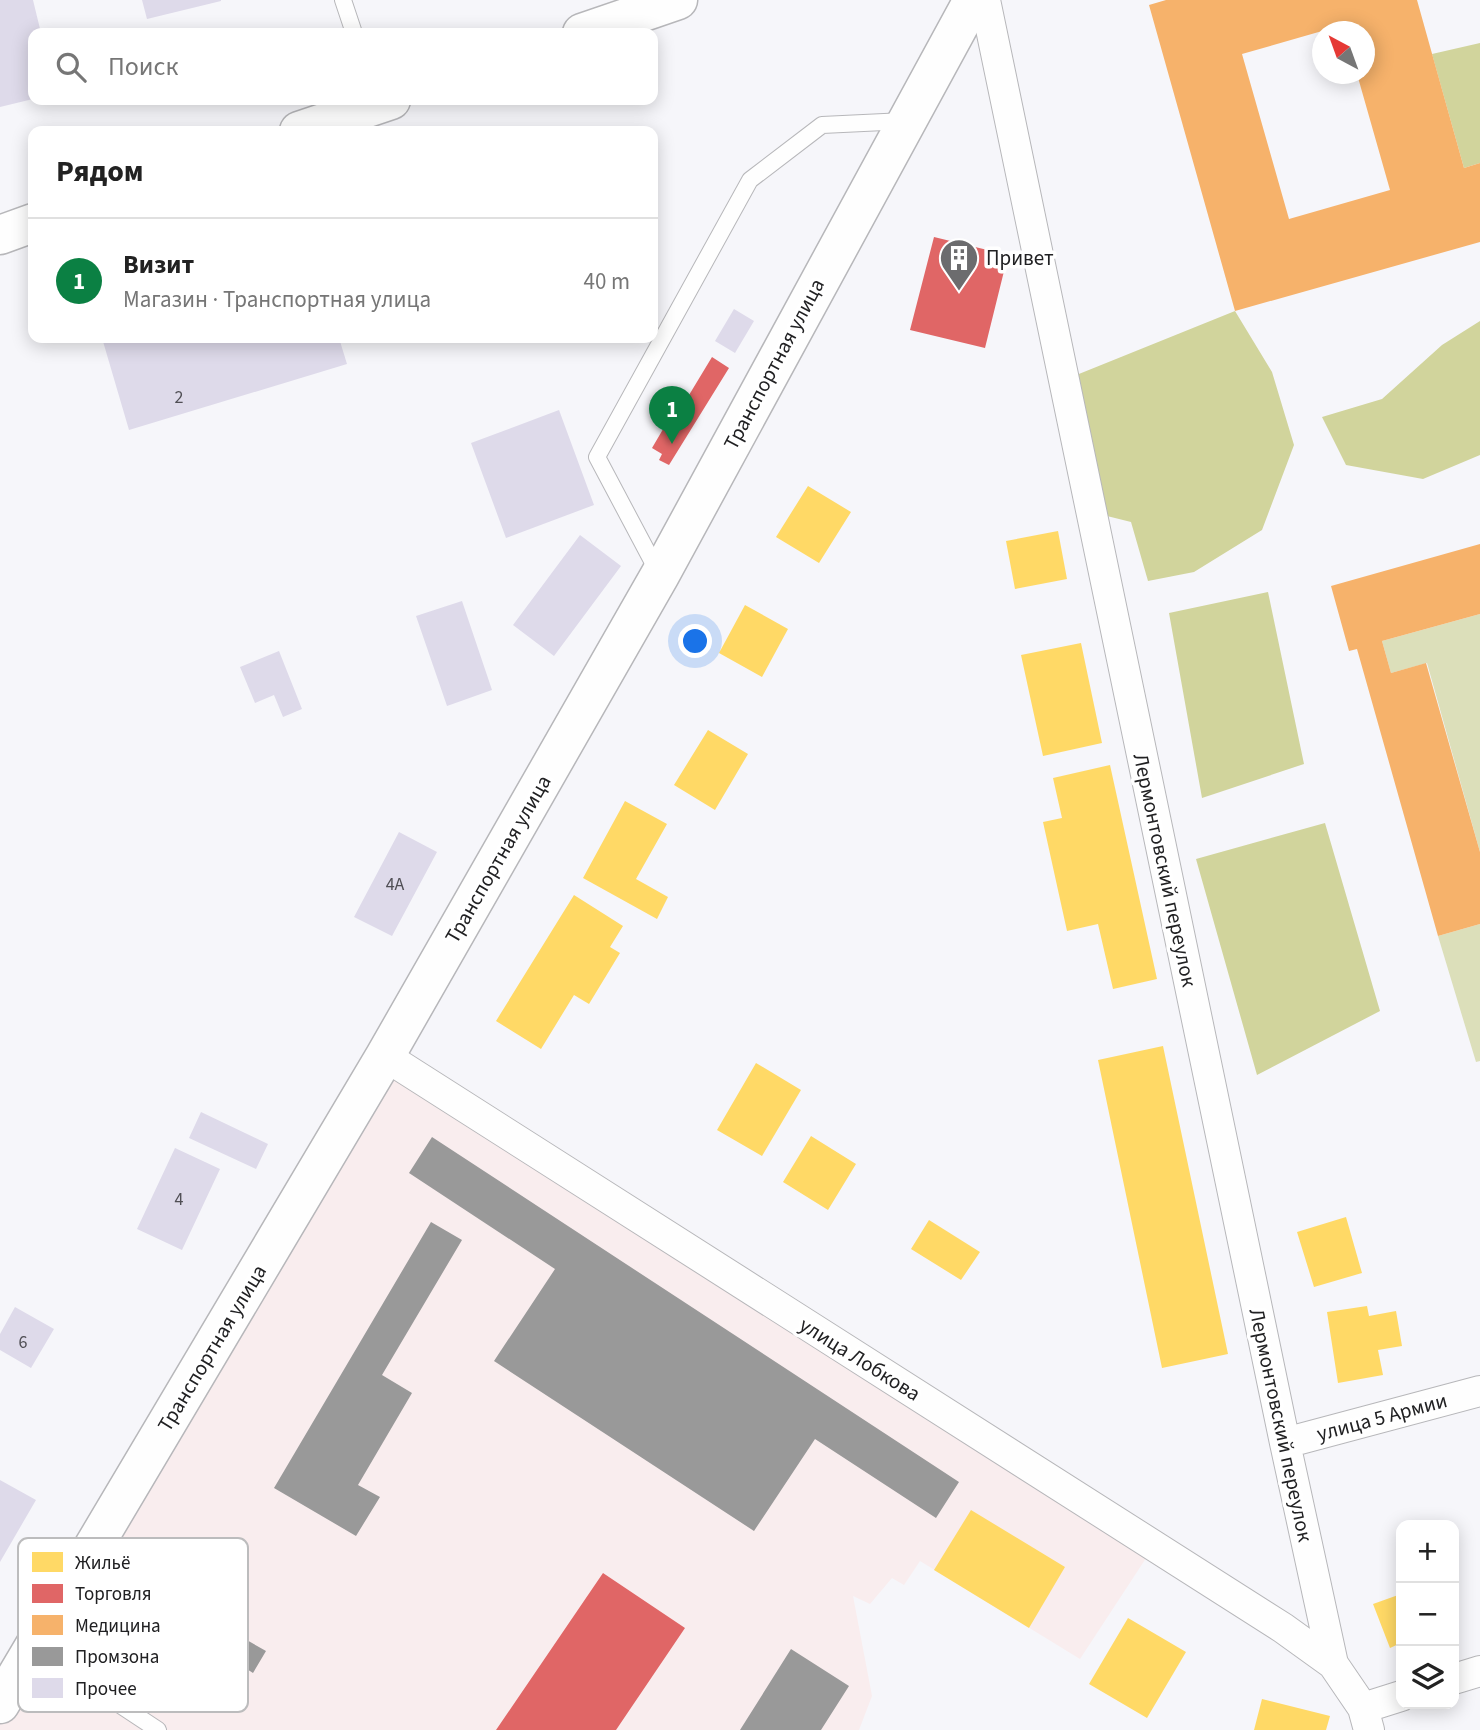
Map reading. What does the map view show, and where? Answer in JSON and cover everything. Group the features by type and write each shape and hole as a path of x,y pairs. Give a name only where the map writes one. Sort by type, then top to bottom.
{"main road":[{"path":"597,28 678,0"},
{"name":"Транспортная улица","path":"99,1538 385,1056 660,575 973,0"},
{"path":"313,126 370,105"},
{"path":"0,235 28,225"},
{"name":"Транспортная улица","path":"0,1704 18,1674"}],"street":[{"name":"Лермонтовский переулок","path":"985,0 1284,1443 1333,1664 1366,1719"},
{"name":"улица Лобкова","path":"385,1056 1260,1614 1333,1664"},
{"name":"улица 5 Армии","path":"1284,1443 1480,1391"},
{"path":"1459,1677 1480,1671"},
{"path":"1366,1719 1396,1699"}],"lane":[{"path":"343,0 352,28"},
{"path":"660,575 597,457 750,180 822,125 905,121"},
{"path":"131,1712 158,1730"}],"shaded area":[{"path":"385,1056 1154,1546 1080,1659 920,1561 904,1585 892,1578 870,1604 853,1596 872,1696 859,1730 0,1730 0,1704 18,1674 18,1712 248,1712 248,1538 99,1538"}],"green space":[{"path":"1480,43 1480,163 1464,168 1432,54"},
{"path":"1235,311 1272,372 1294,445 1262,530 1194,572 1148,581 1131,522 1091,512 1064,380"},
{"path":"1480,321 1480,455 1423,479 1346,465 1322,417 1382,399 1442,345"},
{"path":"1268,592 1304,764 1202,798 1169,613"},
{"path":"1480,614 1480,852 1427,663 1391,673 1382,641"},
{"path":"1325,823 1380,1011 1257,1075 1196,859"},
{"path":"1480,924 1480,1061 1476,1062 1438,936"}],"building: Жильё":[{"path":"808,486 851,512 819,563 776,537"},
{"path":"1058,531 1067,579 1015,589 1006,541"},
{"path":"745,605 788,629 762,677 719,653"},
{"path":"1081,643 1102,743 1043,756 1021,655"},
{"path":"708,730 748,754 715,810 674,785"},
{"path":"1110,765 1157,979 1113,989 1098,924 1067,931 1043,822 1062,818 1053,778"},
{"path":"625,801 667,824 636,879 668,897 657,919 583,878"},
{"path":"574,895 623,926 610,947 620,953 589,1004 574,995 541,1049 496,1021"},
{"path":"1163,1046 1228,1354 1162,1368 1098,1060"},
{"path":"756,1063 801,1090 762,1156 717,1130"},
{"path":"811,1136 856,1164 828,1210 783,1182"},
{"path":"1346,1217 1362,1273 1314,1287 1297,1232"},
{"path":"929,1220 980,1252 961,1280 911,1249"},
{"path":"1367,1306 1369,1316 1396,1311 1402,1346 1378,1350 1383,1375 1338,1383 1327,1312"},
{"path":"971,1510 1065,1567 1029,1628 934,1570"},
{"path":"1396,1596 1396,1645 1390,1648 1373,1604"},
{"path":"1128,1618 1186,1652 1147,1718 1089,1684"},
{"path":"1262,1699 1330,1716 1326,1730 1254,1730"}],"building: Торговля":[{"name":"Привет","path":"934,237 1008,255 985,348 910,330"},
{"path":"712,357 729,368 669,465 659,460 662,454 652,448 669,419 679,426 692,404 686,400"},
{"path":"603,1573 685,1628 616,1730 496,1730"}],"building: Медицина":[{"path":"1166,0 1417,0 1464,168 1480,163 1480,242 1235,311 1149,5","holes":["1312,21 1375,21 1375,84 1360,84 1390,190 1289,219 1242,54 1312,34"]},
{"path":"1480,544 1480,614 1382,641 1391,673 1426,663 1480,852 1480,924 1438,936 1357,649 1349,651 1331,586"}],"building: Промзона":[{"path":"432,1137 959,1482 936,1518 815,1439 754,1531 494,1361 555,1269 409,1173"},
{"path":"431,1222 462,1240 382,1375 412,1393 358,1485 380,1497 356,1536 274,1488"},
{"path":"248,1641 266,1651 253,1673 248,1670"},
{"path":"791,1649 849,1686 821,1730 740,1730"}],"building: Прочее":[{"path":"0,0 33,0 40,28 28,28 28,100 0,107"},
{"path":"142,0 221,0 221,1 147,19"},
{"path":"734,309 754,321 735,353 715,341"},
{"path":"103,343 341,343 347,364 129,430"},
{"path":"559,410 594,505 506,538 471,443"},
{"path":"580,535 621,566 554,656 513,625"},
{"path":"462,601 492,690 447,706 416,616"},
{"path":"279,651 302,709 283,717 274,695 255,703 240,667"},
{"path":"399,832 437,852 392,936 354,917"},
{"path":"201,1112 268,1144 256,1169 189,1138"},
{"path":"175,1148 220,1169 182,1250 137,1229"},
{"path":"15,1307 54,1329 31,1368 0,1350 0,1334"},
{"path":"0,1480 36,1500 0,1562"}],"place":[{"name":"Привет","path":"959,292"},
{"name":"Визит","path":"672,444"}]}
